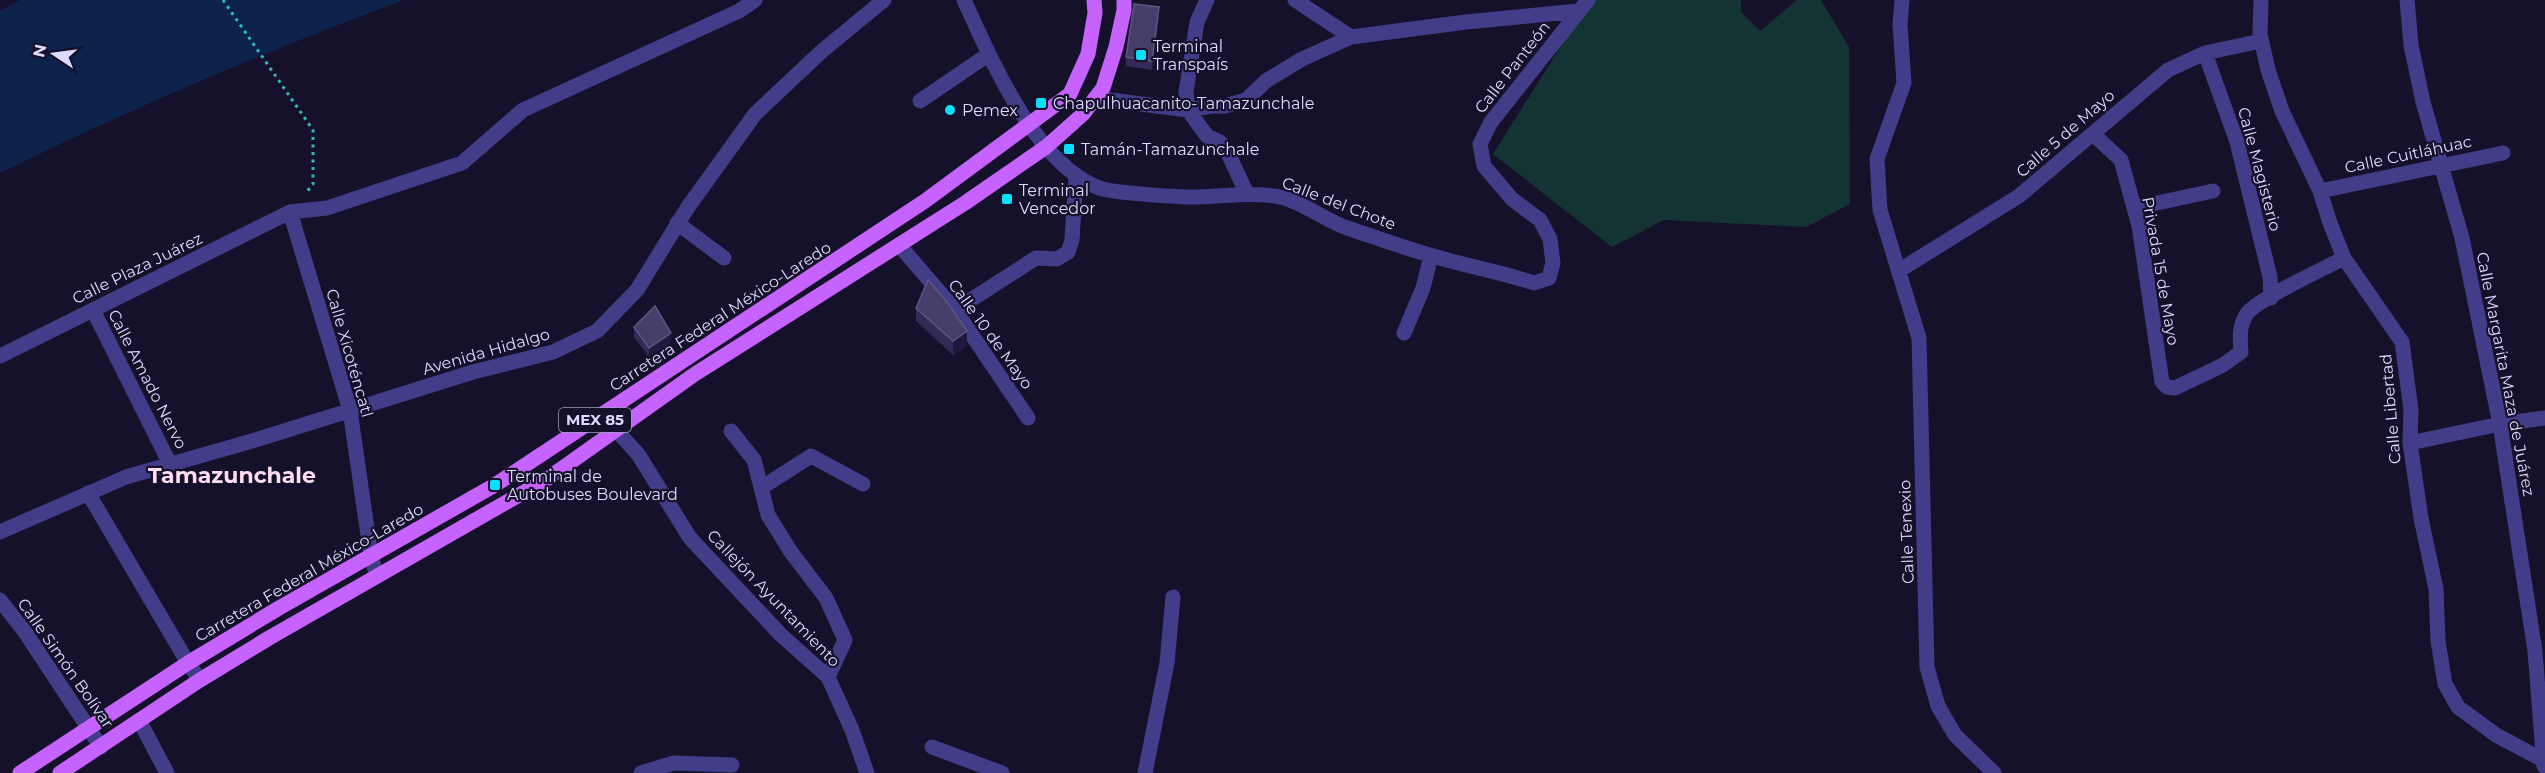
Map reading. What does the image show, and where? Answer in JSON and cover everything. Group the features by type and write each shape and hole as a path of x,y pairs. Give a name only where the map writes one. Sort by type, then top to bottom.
{"main road":[{"name":"Carretera Federal México-Laredo","path":"20,773 188,663 495,485 925,201 1070,94 1088,54 1095,13 1094,0"},
{"name":"MEX 85","path":"60,773 200,680 269,638 547,479 694,374 965,203 1046,147 1083,114 1103,88 1116,47 1124,0"},
{"path":"685,361 694,374"}],"street":[{"path":"290,212 327,208 462,163 523,110 739,10 755,0"},
{"name":"Avenida Hidalgo","path":"0,532 126,477 473,372 553,352 597,331 637,290 677,223 755,114 822,51 884,0"},
{"name":"Calle del Chote","path":"964,0 989,54 1029,124 1046,147 1076,176 1102,189 1186,197 1247,194 1282,198 1342,226 1431,256 1534,283 1549,278"},
{"path":"1207,0 1197,22 1186,92 1188,110 1207,136 1220,141 1247,194"},
{"path":"1295,0 1351,38"},
{"name":"Calle Tenexio","path":"1902,0 1900,26 1904,83 1877,159 1880,210 1919,338 1927,667 1938,706 1955,735 1994,773"},
{"name":"Calle Libertad","path":"2261,0 2261,41 2282,111 2320,191 2344,258 2402,342 2411,410 2410,443 2421,518 2436,589 2438,641 2445,684 2458,707 2496,735 2544,763"},
{"name":"Calle Margarita Maza de Juárez","path":"2407,0 2411,45 2423,102 2462,238 2500,424 2535,651 2544,763"},
{"path":"1095,98 1188,110 1225,106 1246,99 1266,81 1302,58 1351,38 1583,5"},
{"name":"Calle Panteón","path":"1549,278 1554,263 1550,239 1540,220 1512,199 1484,165 1480,144 1491,122 1583,5"},
{"name":"Calle 5 de Mayo","path":"1900,270 2019,196 2094,135 2168,70 2205,53 2261,41"},
{"name":"Calle Magisterio","path":"2205,53 2237,142 2270,277 2271,297"},
{"path":"920,101 989,54"},
{"name":"Privada 15 de Mayo","path":"2094,135 2121,160 2139,226 2162,382 2167,387 2175,388 2223,365 2241,352 2240,332 2247,314 2271,297"},
{"name":"Calle Cuitláhuac","path":"2320,191 2503,153"},
{"path":"955,310 1036,258 1057,259 1068,252 1072,240 1076,176"},
{"path":"2134,208 2213,191"},
{"name":"Calle Plaza Juárez","path":"0,356 290,212"},
{"name":"Calle Xicoténcatl","path":"290,212 350,410 371,556 377,576"},
{"path":"677,223 724,258"},
{"name":"Calle 10 de Mayo","path":"899,245 955,310 1028,418"},
{"path":"1404,333 1423,288 1431,256"},
{"path":"2271,297 2344,258"},
{"name":"Calle Amado Nervo","path":"93,310 170,464"},
{"path":"2410,443 2500,424 2545,418"},
{"name":"Callejón Ayuntamiento","path":"616,430 638,454 690,538 781,635 828,677 852,730 867,773"},
{"path":"731,431 754,460 768,515 791,552 826,598 845,640 828,677"},
{"path":"761,488 811,456 863,484"},
{"path":"88,493 200,680"},
{"path":"1145,773 1167,663 1173,597"},
{"name":"Calle Simón Bolívar","path":"0,600 25,632 101,747"},
{"path":"140,722 167,773"},
{"path":"932,747 1002,773"},
{"path":"641,773 674,763 732,765"}],"path":[{"path":"223,0 313,130 313,184 290,212"}],"green space":[{"path":"1590,0 1741,0 1741,12 1760,31 1797,0 1821,0 1849,47 1850,204 1806,227 1664,220 1612,247 1493,154"}],"water":[{"path":"20,0 404,0 200,81 0,173 0,11"}],"building":[{"path":"1134,4 1159,7 1152,61 1126,57"},
{"path":"928,280 967,331 953,341 916,308"},
{"path":"655,306 671,333 649,348 634,327"}],"place":[{"name":"Terminal Transpaís","path":"1141,55"},
{"name":"Chapulhuacanito-Tamazunchale","path":"1041,103"},
{"name":"Pemex","path":"950,110"},
{"name":"Tamán-Tamazunchale","path":"1069,149"},
{"name":"Terminal Vencedor","path":"1007,199"},
{"name":"Terminal de Autobuses Boulevard","path":"495,485"}],"district":[{"name":"Tamazunchale","path":"232,475"}]}
